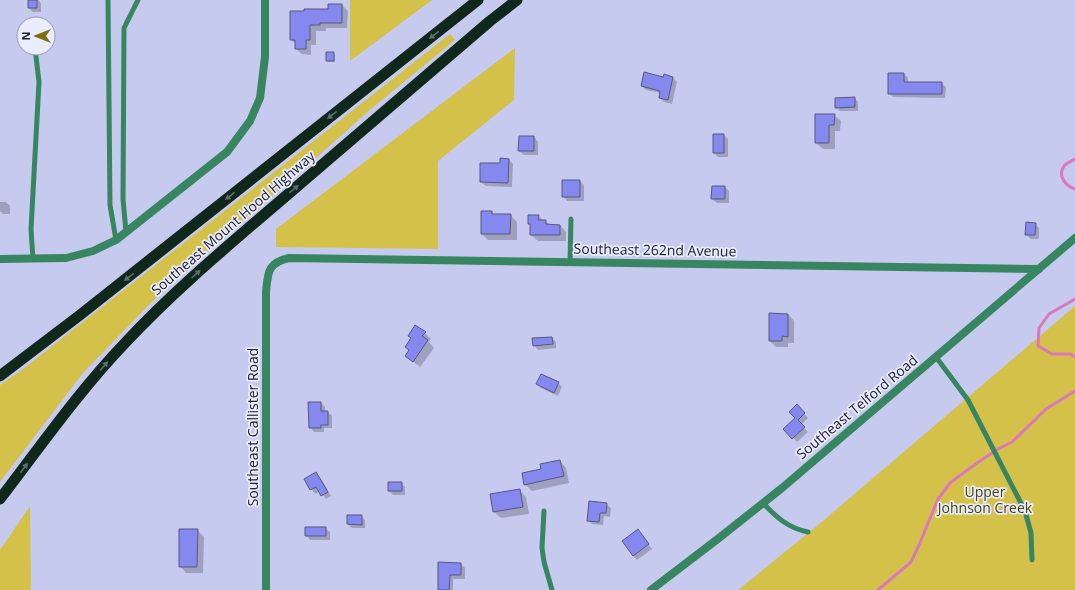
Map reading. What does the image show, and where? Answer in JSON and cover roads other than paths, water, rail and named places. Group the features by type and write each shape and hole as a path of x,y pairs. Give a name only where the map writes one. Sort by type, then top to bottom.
{"highway":[{"name":"Southeast Mount Hood Highway","path":"0,376 86,311 478,0"},
{"path":"490,21 507,0"},
{"name":"Southeast Mount Hood Highway","path":"0,499 88,386 123,344 146,321 226,247 490,21 517,0"}],"street":[{"path":"0,259 66,258 93,251 116,240 227,152 250,121 260,98 264,57 265,0"},
{"name":"Southeast Telford Road","path":"651,590 763,503 1075,238"},
{"name":"Southeast 262nd Avenue","path":"272,266 278,261 289,258 1040,269"},
{"name":"Southeast Callister Road","path":"266,590 266,292 268,275 272,266"}],"lane":[{"path":"108,0 110,206 116,240"},
{"path":"126,232 123,199 124,28 138,0"},
{"path":"33,259 31,228 38,82 36,56"},
{"path":"570,262 571,219"},
{"path":"936,357 965,395 1004,467 1025,511 1029,524 1032,560"},
{"path":"763,503 789,526 808,532"},
{"path":"544,511 542,548 544,562 552,590"}],"waterway":[{"path":"1075,159 1065,165 1062,170 1062,177 1068,186 1075,189"},
{"path":"1075,299 1049,314 1039,328 1038,346 1052,354 1071,354 1075,357"},
{"path":"878,590 911,562 938,499 951,482 998,449 1012,442 1046,409 1075,391"}],"park label":[{"name":"Upper Johnson Creek","path":"985,500"}]}
